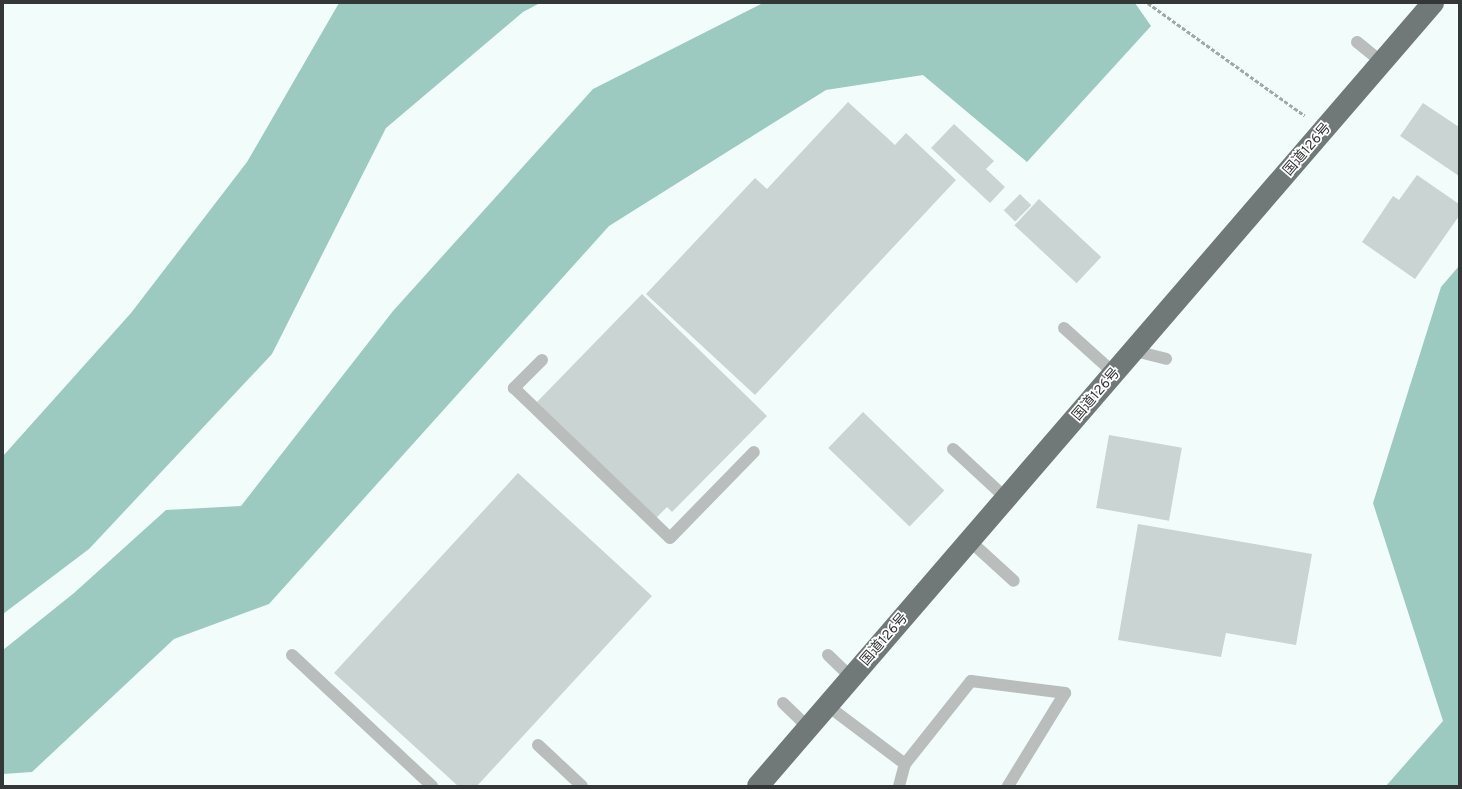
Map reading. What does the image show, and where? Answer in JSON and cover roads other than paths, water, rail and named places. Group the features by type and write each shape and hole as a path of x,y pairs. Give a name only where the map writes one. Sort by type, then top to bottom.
{"highway":[{"name":"国道126号","path":"758,786 1135,351 1433,3"}],"lane":[{"path":"1357,42 1382,62"},
{"path":"1064,328 1115,374"},
{"path":"1135,351 1166,359"},
{"path":"542,360 514,388 670,538 754,452"},
{"path":"953,449 1007,499"},
{"path":"970,541 1014,581"},
{"path":"828,655 852,678"},
{"path":"292,656 432,786"},
{"path":"899,786 905,764 971,681 1065,693 1008,786"},
{"path":"782,704 809,728"},
{"path":"828,706 905,764"},
{"path":"538,745 582,786"}]}
